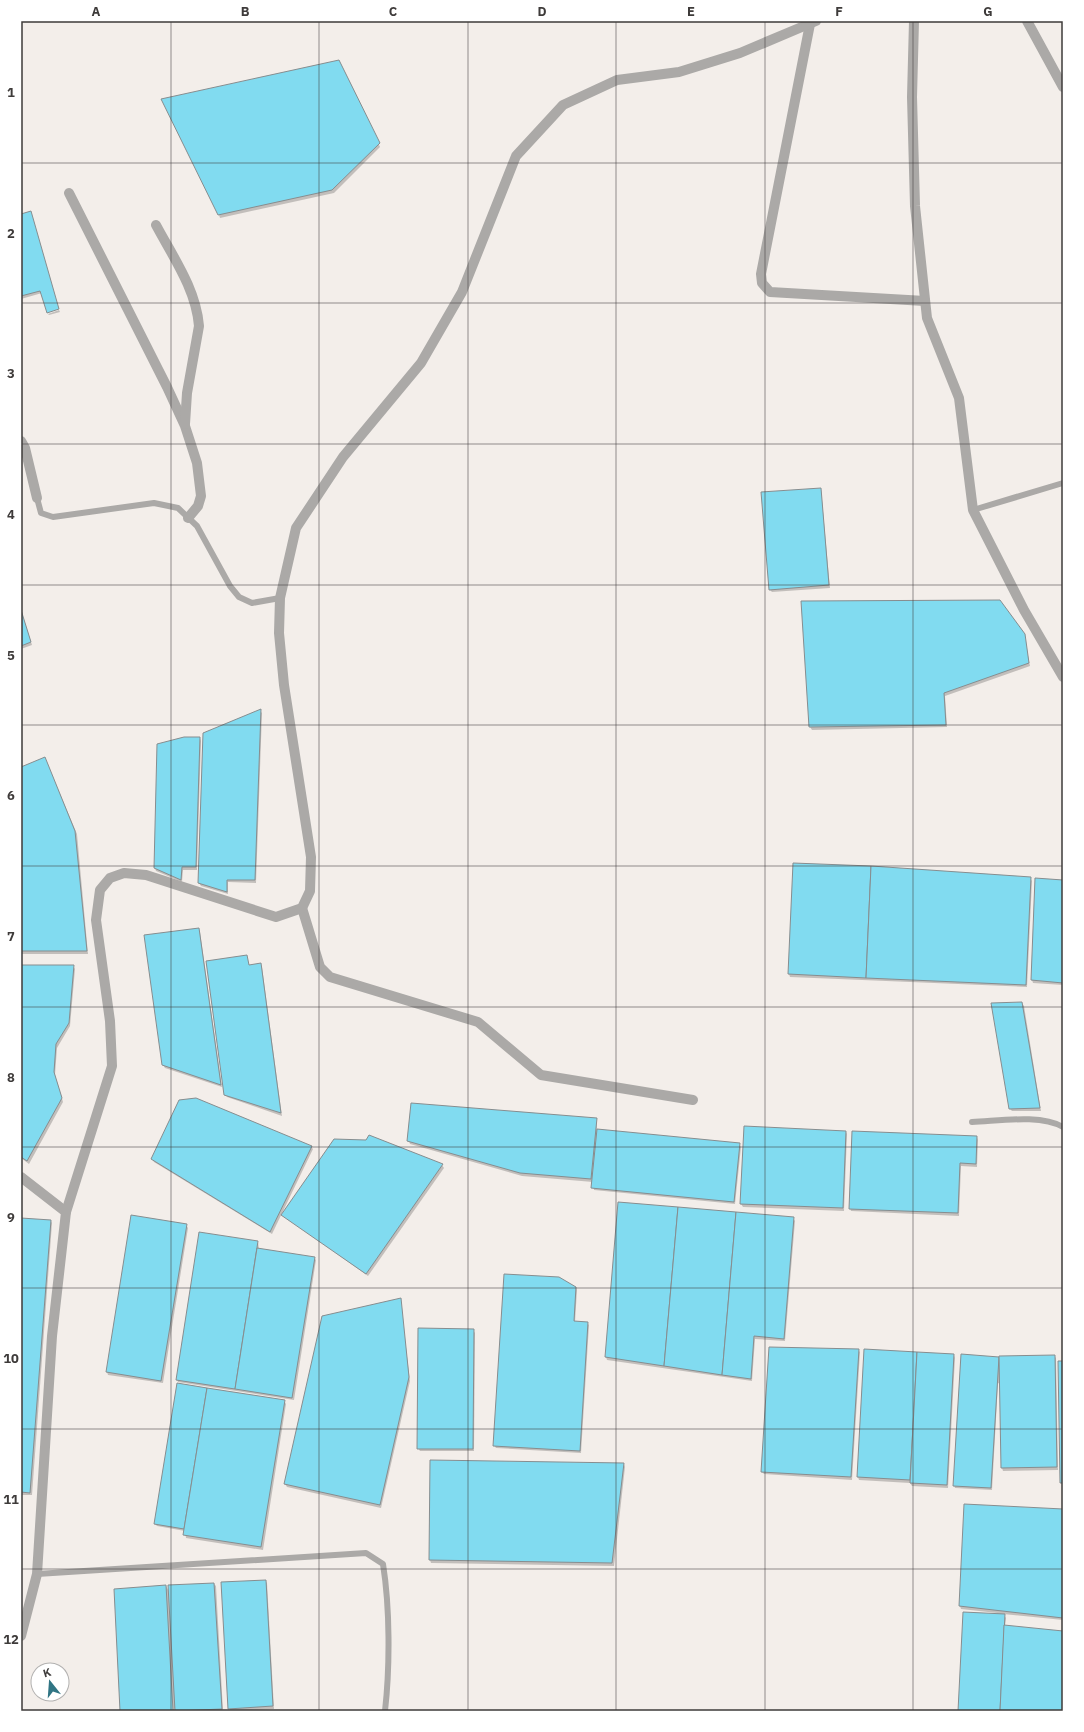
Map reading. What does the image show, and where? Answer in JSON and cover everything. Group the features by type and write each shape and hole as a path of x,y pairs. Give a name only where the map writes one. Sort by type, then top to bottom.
{"street":[{"path":"914,21 912,96 914,206 927,318 959,398 973,510 1024,610 1063,677"},
{"path":"1027,21 1063,88"},
{"path":"813,22 761,274 762,283 770,292 925,301"},
{"path":"693,1100 541,1075 478,1022 330,977 320,967 302,908 310,891 311,857 284,685 279,633 280,598 296,528 343,457 421,363 462,292 516,156 564,105 616,80 679,72 740,53 813,22"},
{"path":"69,193 167,387 185,426 197,463 201,496 198,506 188,518"},
{"path":"156,225 190,289 198,316 199,326 188,393 185,426"},
{"path":"21,441 25,448 37,498"},
{"path":"21,1636 37,1574 52,1336 66,1212 112,1066 110,1021 96,920 100,890 110,878 124,873 146,875 276,917 302,908"},
{"path":"21,1177 66,1212"}],"lane":[{"path":"973,510 1063,483"},
{"path":"37,498 41,513 53,517 154,503 178,508 197,526 230,586 239,597 252,603 280,598"},
{"path":"972,1122 1038,1120 1054,1123 1063,1127"},
{"path":"37,1574 366,1553 383,1564 386,1584 388,1683 385,1711"}],"building":[{"path":"339,60 380,143 332,190 218,215 161,99"},
{"path":"31,211 59,309 47,313 40,291 21,296 21,214"},
{"path":"821,488 829,585 769,590 761,492"},
{"path":"1000,600 1025,634 1029,663 944,693 946,725 809,727 801,601"},
{"path":"21,610 31,642 21,646"},
{"path":"261,709 255,880 227,880 227,892 198,883 203,733"},
{"path":"184,737 200,737 196,867 182,867 181,880 154,868 157,744"},
{"path":"45,757 75,831 87,951 21,951 21,767"},
{"path":"793,863 871,866 866,978 788,974"},
{"path":"871,866 1031,877 1026,985 866,978"},
{"path":"1035,878 1063,880 1063,983 1031,980"},
{"path":"199,928 221,1085 162,1065 144,935"},
{"path":"247,955 249,965 261,963 281,1113 224,1095 206,961"},
{"path":"21,965 74,965 69,1023 56,1044 54,1072 62,1098 27,1161 21,1157"},
{"path":"1022,1002 1040,1108 1009,1109 991,1003"},
{"path":"196,1098 312,1146 270,1232 151,1159 179,1100"},
{"path":"411,1103 597,1118 591,1179 520,1173 407,1141"},
{"path":"744,1126 846,1131 843,1208 740,1204"},
{"path":"597,1129 740,1143 734,1202 591,1188"},
{"path":"852,1131 977,1136 976,1164 960,1163 958,1213 849,1209"},
{"path":"369,1135 443,1164 366,1274 281,1215 334,1139 366,1140"},
{"path":"618,1202 678,1207 664,1366 605,1357"},
{"path":"678,1207 736,1212 722,1375 664,1366"},
{"path":"736,1212 794,1217 784,1339 754,1336 751,1379 722,1375"},
{"path":"131,1215 187,1224 161,1381 106,1372"},
{"path":"21,1218 51,1220 30,1493 21,1492"},
{"path":"199,1232 258,1241 235,1389 176,1380"},
{"path":"257,1248 315,1257 292,1398 235,1389"},
{"path":"504,1274 559,1277 576,1287 574,1321 588,1322 580,1451 493,1446"},
{"path":"401,1298 409,1377 380,1505 284,1484 322,1316"},
{"path":"418,1328 474,1329 473,1449 417,1449"},
{"path":"769,1347 859,1349 851,1477 761,1472"},
{"path":"864,1349 917,1352 910,1480 857,1477"},
{"path":"917,1352 954,1354 947,1485 910,1483"},
{"path":"961,1354 999,1357 991,1488 953,1486"},
{"path":"1055,1355 1057,1467 1001,1468 999,1356"},
{"path":"1058,1361 1063,1361 1063,1483 1060,1483"},
{"path":"177,1383 207,1388 184,1529 154,1524"},
{"path":"207,1388 285,1400 261,1547 183,1535"},
{"path":"430,1460 624,1463 612,1563 429,1560"},
{"path":"964,1504 1063,1509 1063,1618 959,1606"},
{"path":"266,1580 273,1706 228,1709 221,1582"},
{"path":"214,1583 222,1709 175,1711 168,1585"},
{"path":"166,1585 173,1711 120,1711 114,1589"},
{"path":"963,1612 1005,1614 1000,1711 958,1711"},
{"path":"1004,1625 1063,1631 1063,1711 1000,1711"}]}
